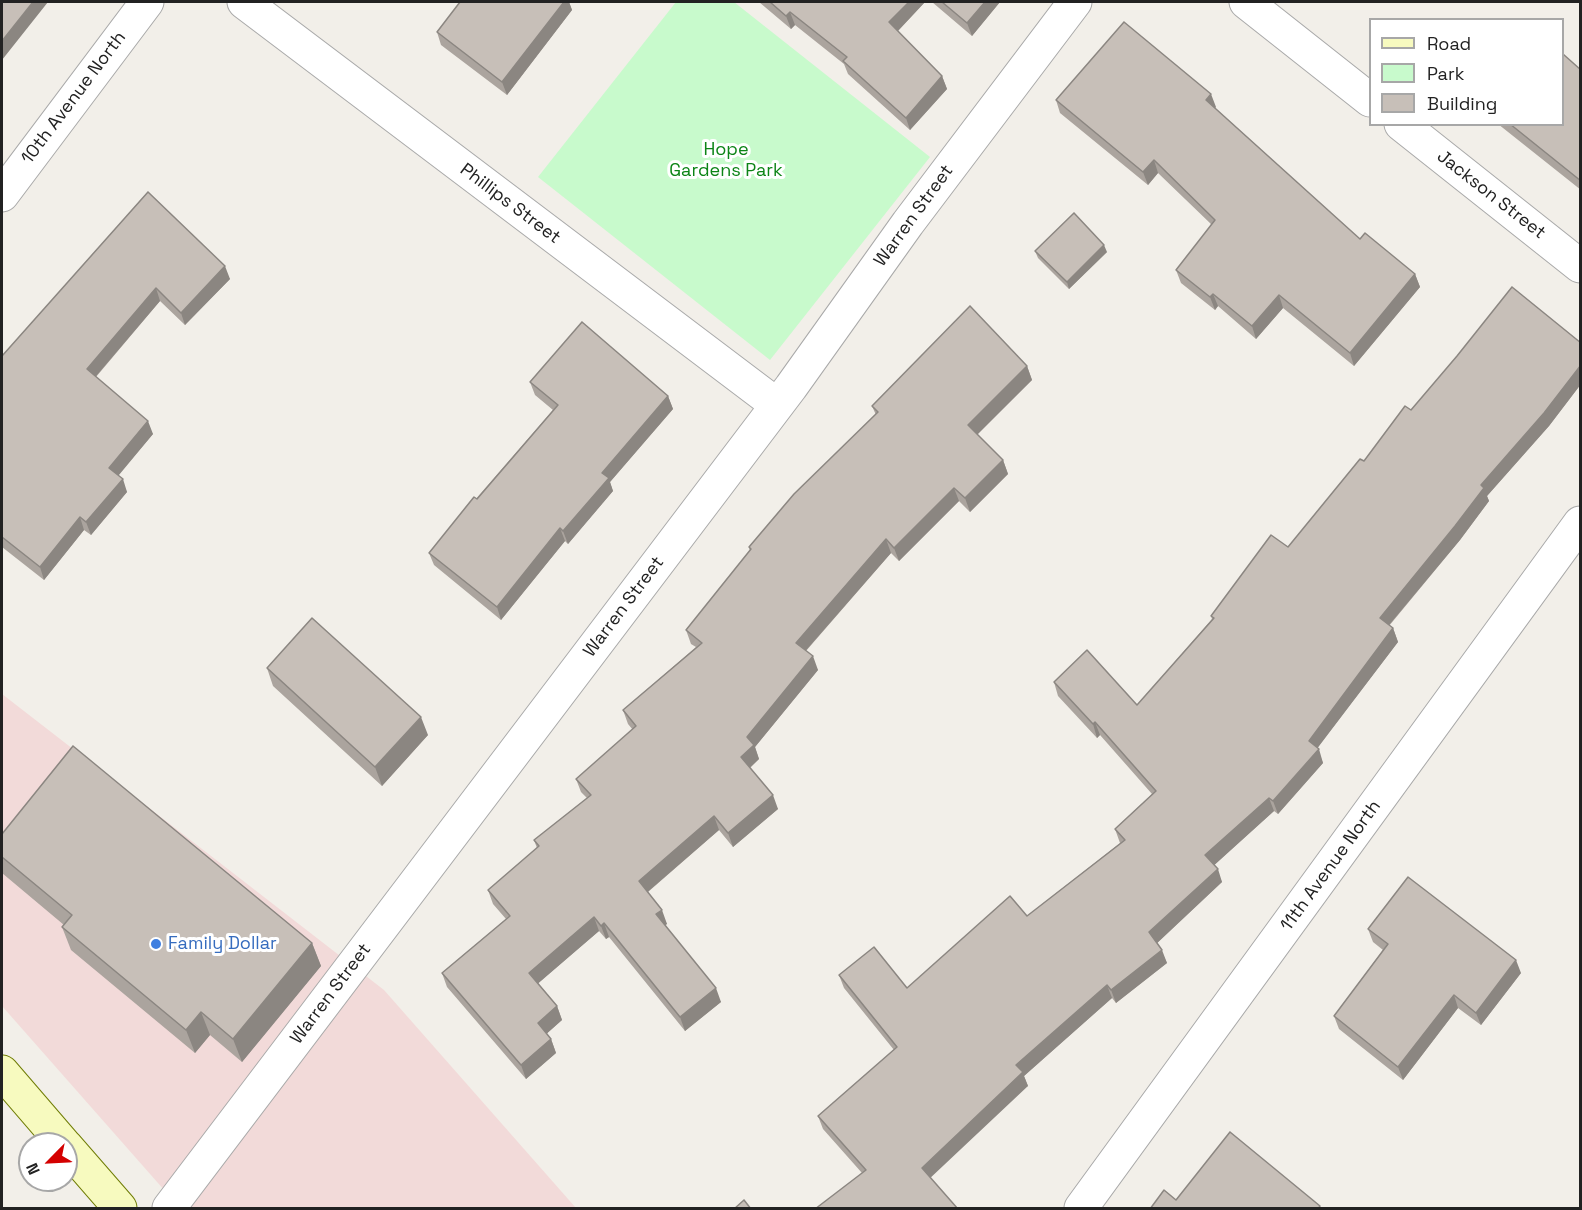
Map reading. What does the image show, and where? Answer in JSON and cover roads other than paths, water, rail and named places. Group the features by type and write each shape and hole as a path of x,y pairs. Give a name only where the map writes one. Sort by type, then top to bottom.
{"main road":[{"path":"2,1072 54,1132"},
{"path":"78,1160 120,1209"}],"street":[{"name":"10th Avenue North","path":"2,195 147,2"},
{"name":"Phillips Street","path":"244,2 777,405"},
{"name":"Warren Street","path":"169,1209 777,405 908,223 1075,2"},
{"path":"1246,2 1369,98"},
{"name":"Jackson Street","path":"1404,126 1581,266"},
{"name":"11th Avenue North","path":"1082,1209 1581,523"}],"place":[{"name":"Family Dollar","path":"156,944"}],"park label":[{"name":"Hope Gardens Park","path":"726,160"}]}
